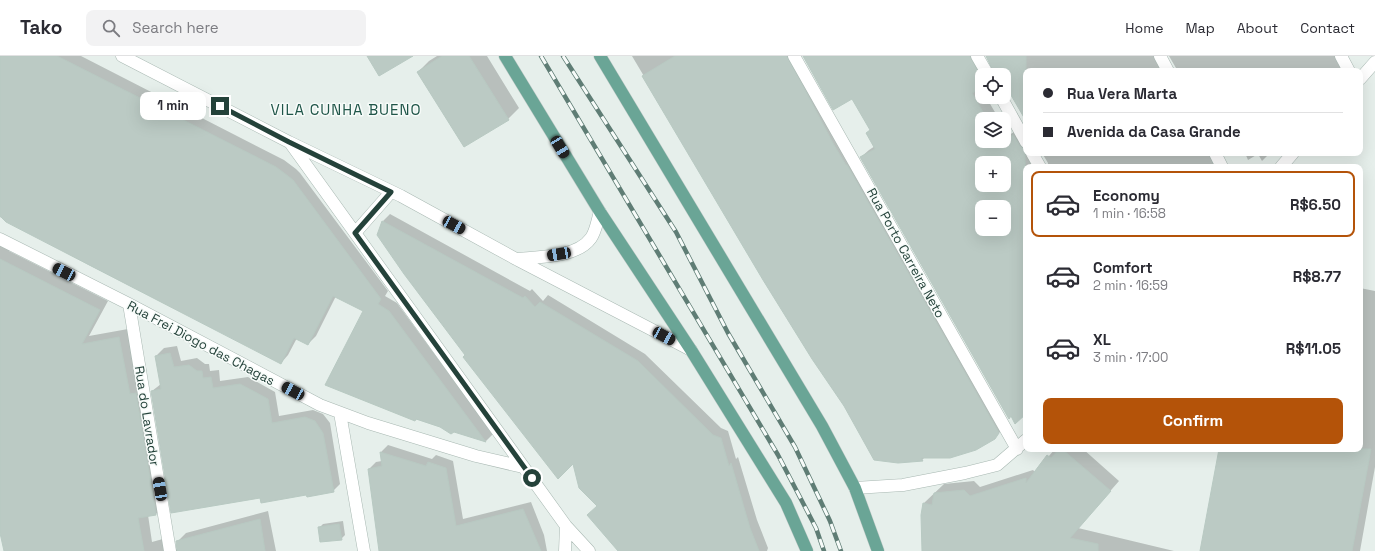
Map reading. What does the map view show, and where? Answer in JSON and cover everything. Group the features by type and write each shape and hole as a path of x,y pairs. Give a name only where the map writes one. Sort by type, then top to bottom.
{"main road":[{"path":"505,56 600,212 691,350 786,503 807,551"},
{"path":"600,56 822,426 855,488 878,551"}],"street":[{"path":"122,56 289,142 391,192 691,350"},
{"name":"Rua Porto Carreira Neto","path":"794,56 1017,449"},
{"path":"977,56 984,68"},
{"path":"1160,56 1166,68"},
{"path":"1341,56 1347,68"},
{"path":"1363,76 1375,62"},
{"path":"1005,104 1023,137"},
{"path":"289,142 566,526 589,551"},
{"path":"1284,164 1290,156"},
{"path":"355,233 391,192"},
{"path":"516,259 569,252 582,247 591,238 596,228 600,212"},
{"name":"Rua Frei Diogo das Chagas","path":"0,239 129,304 320,405 368,424 469,454 523,467"},
{"name":"Rua do Lavrador","path":"129,304 170,551"},
{"path":"340,413 364,551"},
{"path":"855,488 903,485 997,465 1023,443"},
{"path":"565,551 566,526"}],"building":[{"path":"0,56 57,56 276,167 288,176 293,180 381,299 378,304 389,311 486,442 454,432 451,434 440,427 416,419 415,421 325,385 363,311 333,296 308,345 294,338 281,364 6,222 0,216"},
{"path":"367,56 413,56 379,76"},
{"path":"442,56 469,56 509,120 464,147 417,72"},
{"path":"675,56 787,56 834,145 847,165 999,433 995,439 976,450 950,458 921,458 923,461 898,463 874,460 844,406 812,359 763,280 642,76"},
{"path":"803,56 970,56 976,68 975,68 975,92 972,93 975,98 975,104 978,104 983,112 975,112 975,148 1011,148 1011,136 1013,135 1020,146 1023,148 1025,164 1023,164 1023,417 1015,424 1011,416 1009,419 860,157 875,149 866,133 870,130 852,99 833,110"},
{"path":"986,56 1026,56 1026,68 1023,68 1023,116 1011,95 1011,68 992,68"},
{"path":"382,221 523,298 525,296 535,307 540,302 638,361 713,435 721,438 729,466 731,463 750,528 759,551 618,551 587,515 597,506 579,488 573,464 558,479 463,357 465,355 404,274 377,235"},
{"path":"0,259 100,310 82,344 119,337 130,394 136,393 156,515 138,518 144,551 4,551 0,533"},
{"path":"170,353 174,367 189,365 197,371 202,371 203,378 211,377 213,388 240,384 268,399 272,423 305,417 315,421 323,433 334,492 307,497 306,495 261,503 260,498 171,513 151,391 161,389 155,356"},
{"path":"1363,449 1371,449 1352,551 1200,551 1218,452 1363,452"},
{"path":"380,452 426,466 428,462 446,468 456,526 523,509 541,551 379,551 368,469 382,466"},
{"path":"1056,452 1066,452 1111,491 1070,538 1098,544 1098,551 922,551 921,515 923,503 932,505 934,493 964,490 970,496 1026,478 1026,483 1047,455 1051,458"},
{"path":"260,519 265,551 177,551 176,541"},
{"path":"339,524 342,540 320,542 318,527"}],"railway":[{"path":"541,56 778,455 816,528 824,551"},
{"path":"563,56 676,232 728,333 795,447 830,521 841,551"}],"district":[{"name":"VILA CUNHA BUENO","path":"346,109"}],"route":[{"path":"220,106 391,192 355,233 532,478"}]}
